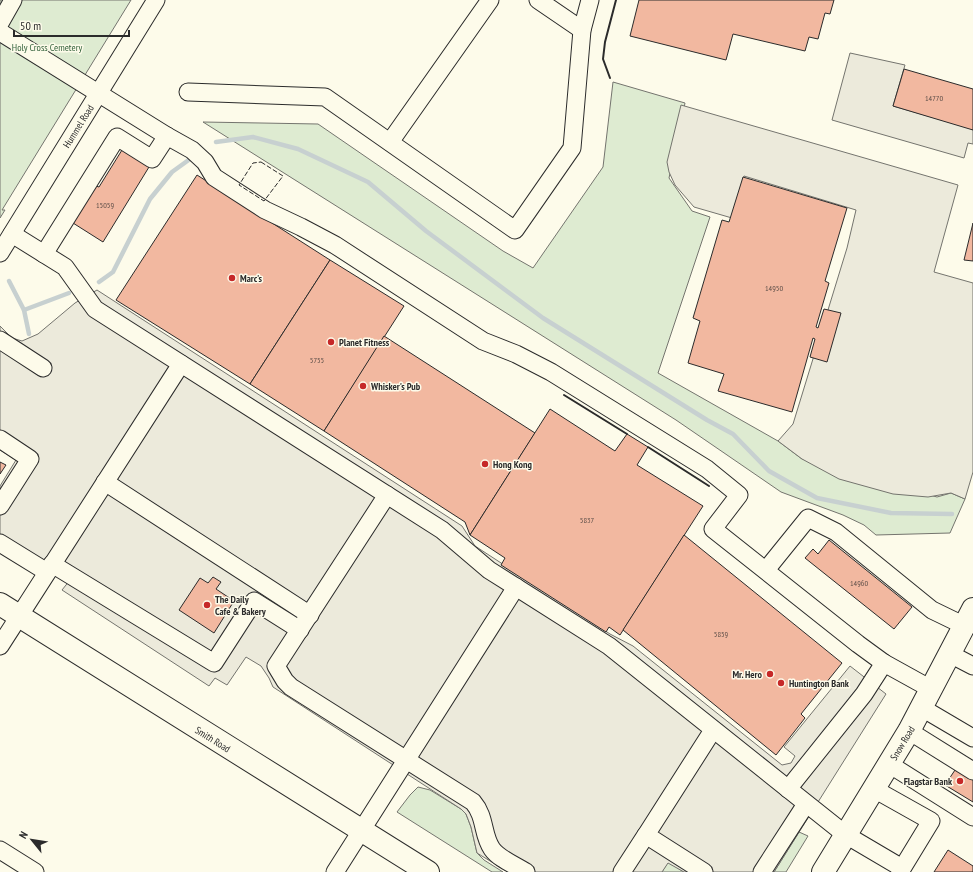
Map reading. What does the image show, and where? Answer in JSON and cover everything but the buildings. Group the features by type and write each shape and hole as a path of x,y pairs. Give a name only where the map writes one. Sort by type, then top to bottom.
{"main road":[{"name":"Smith Road","path":"0,604 360,831 428,872"},
{"name":"Snow Road","path":"823,872 909,731 969,618"}],"street":[{"path":"0,23 13,0"},
{"name":"Hummel Road","path":"0,253 156,0"},
{"path":"390,142 490,0"},
{"path":"538,0 582,30"},
{"path":"188,92 324,97 515,230 572,148 582,30 590,0"},
{"path":"0,32 192,150 205,162 214,177 266,210 335,245 483,341 516,354 551,372 707,469 740,495 713,529 884,663 973,738"},
{"path":"44,254 117,137 152,159 167,136"},
{"path":"12,234 70,271 82,292 95,309 442,530 489,570 609,646 846,835 901,870 931,821 874,788"},
{"path":"0,340 43,368"},
{"path":"0,646 181,364"},
{"path":"0,439 30,459 0,506"},
{"path":"105,482 310,615"},
{"path":"387,495 276,666 285,681 473,802 481,813 491,848 495,853 526,872"},
{"path":"766,570 808,518 836,532 932,610 969,618"},
{"path":"0,543 49,568 214,663 254,601 300,630"},
{"path":"334,872 516,587"},
{"path":"950,654 973,666"},
{"path":"788,789 864,694 884,663"},
{"path":"622,872 713,730"},
{"path":"909,731 973,770"},
{"path":"889,764 973,817"},
{"path":"762,872 806,804"},
{"path":"646,835 704,872"},
{"path":"0,850 35,872"}],"green space":[{"name":"Holy Cross Cemetery","path":"0,0 131,0 2,210 5,210 0,218"},
{"path":"613,82 685,103 669,178 692,211 710,217 658,373 778,441 802,459 937,497 951,493 965,499 950,533 876,535 864,525 843,515 781,492 676,420 203,122 318,124 503,251 533,268 603,167"},
{"path":"418,787 430,790 461,809 466,814 471,827 477,853 484,860 503,872 492,872 397,812"},
{"path":"799,832 808,836 786,872 774,872"},
{"path":"668,862 684,872 662,872"}],"shaded area":[{"path":"850,53 905,65 893,106 973,129 973,144 968,143 964,158 832,120"},
{"path":"681,105 958,185 934,272 973,283 973,472 965,499 951,493 928,497 893,494 839,479 802,459 778,441 793,424 847,248 856,210 744,176 732,218 694,207 675,185 669,172 667,162"},
{"path":"97,290 462,526 475,546 610,634 633,646 782,765 791,763 795,756 784,747 850,666 886,694 774,872 684,872 668,863 662,872 508,872 477,853 471,827 466,814 461,809 273,687 261,666 246,657 227,685 215,678 209,686 62,590 70,580 0,549 0,486 16,460 0,450 0,326 12,338 22,341 38,334 75,303"}],"waterway":[{"path":"216,142 253,137 298,149 368,182 426,231 543,318 707,420 733,434 769,471 817,498 891,513 952,514"},
{"path":"99,282 113,272 150,199 172,172 190,159"},
{"path":"9,281 24,310 69,293"},
{"path":"24,310 29,334"}],"fence":[{"path":"261,162 283,176 264,201 239,185 253,163 261,162"}],"wall":[{"path":"610,78 603,59 605,42 616,0"},
{"path":"564,395 627,434"},
{"path":"648,447 709,486"}],"place":[{"name":"Marc's","path":"232,278"},
{"name":"Planet Fitness","path":"331,342"},
{"name":"Whisker's Pub","path":"363,386"},
{"name":"Hong Kong","path":"485,464"},
{"name":"The Daily Cafe & Bakery","path":"207,605"},
{"name":"Mr. Hero","path":"770,674"},
{"name":"Huntington Bank","path":"781,683"},
{"name":"Flagstar Bank","path":"960,781"}]}
